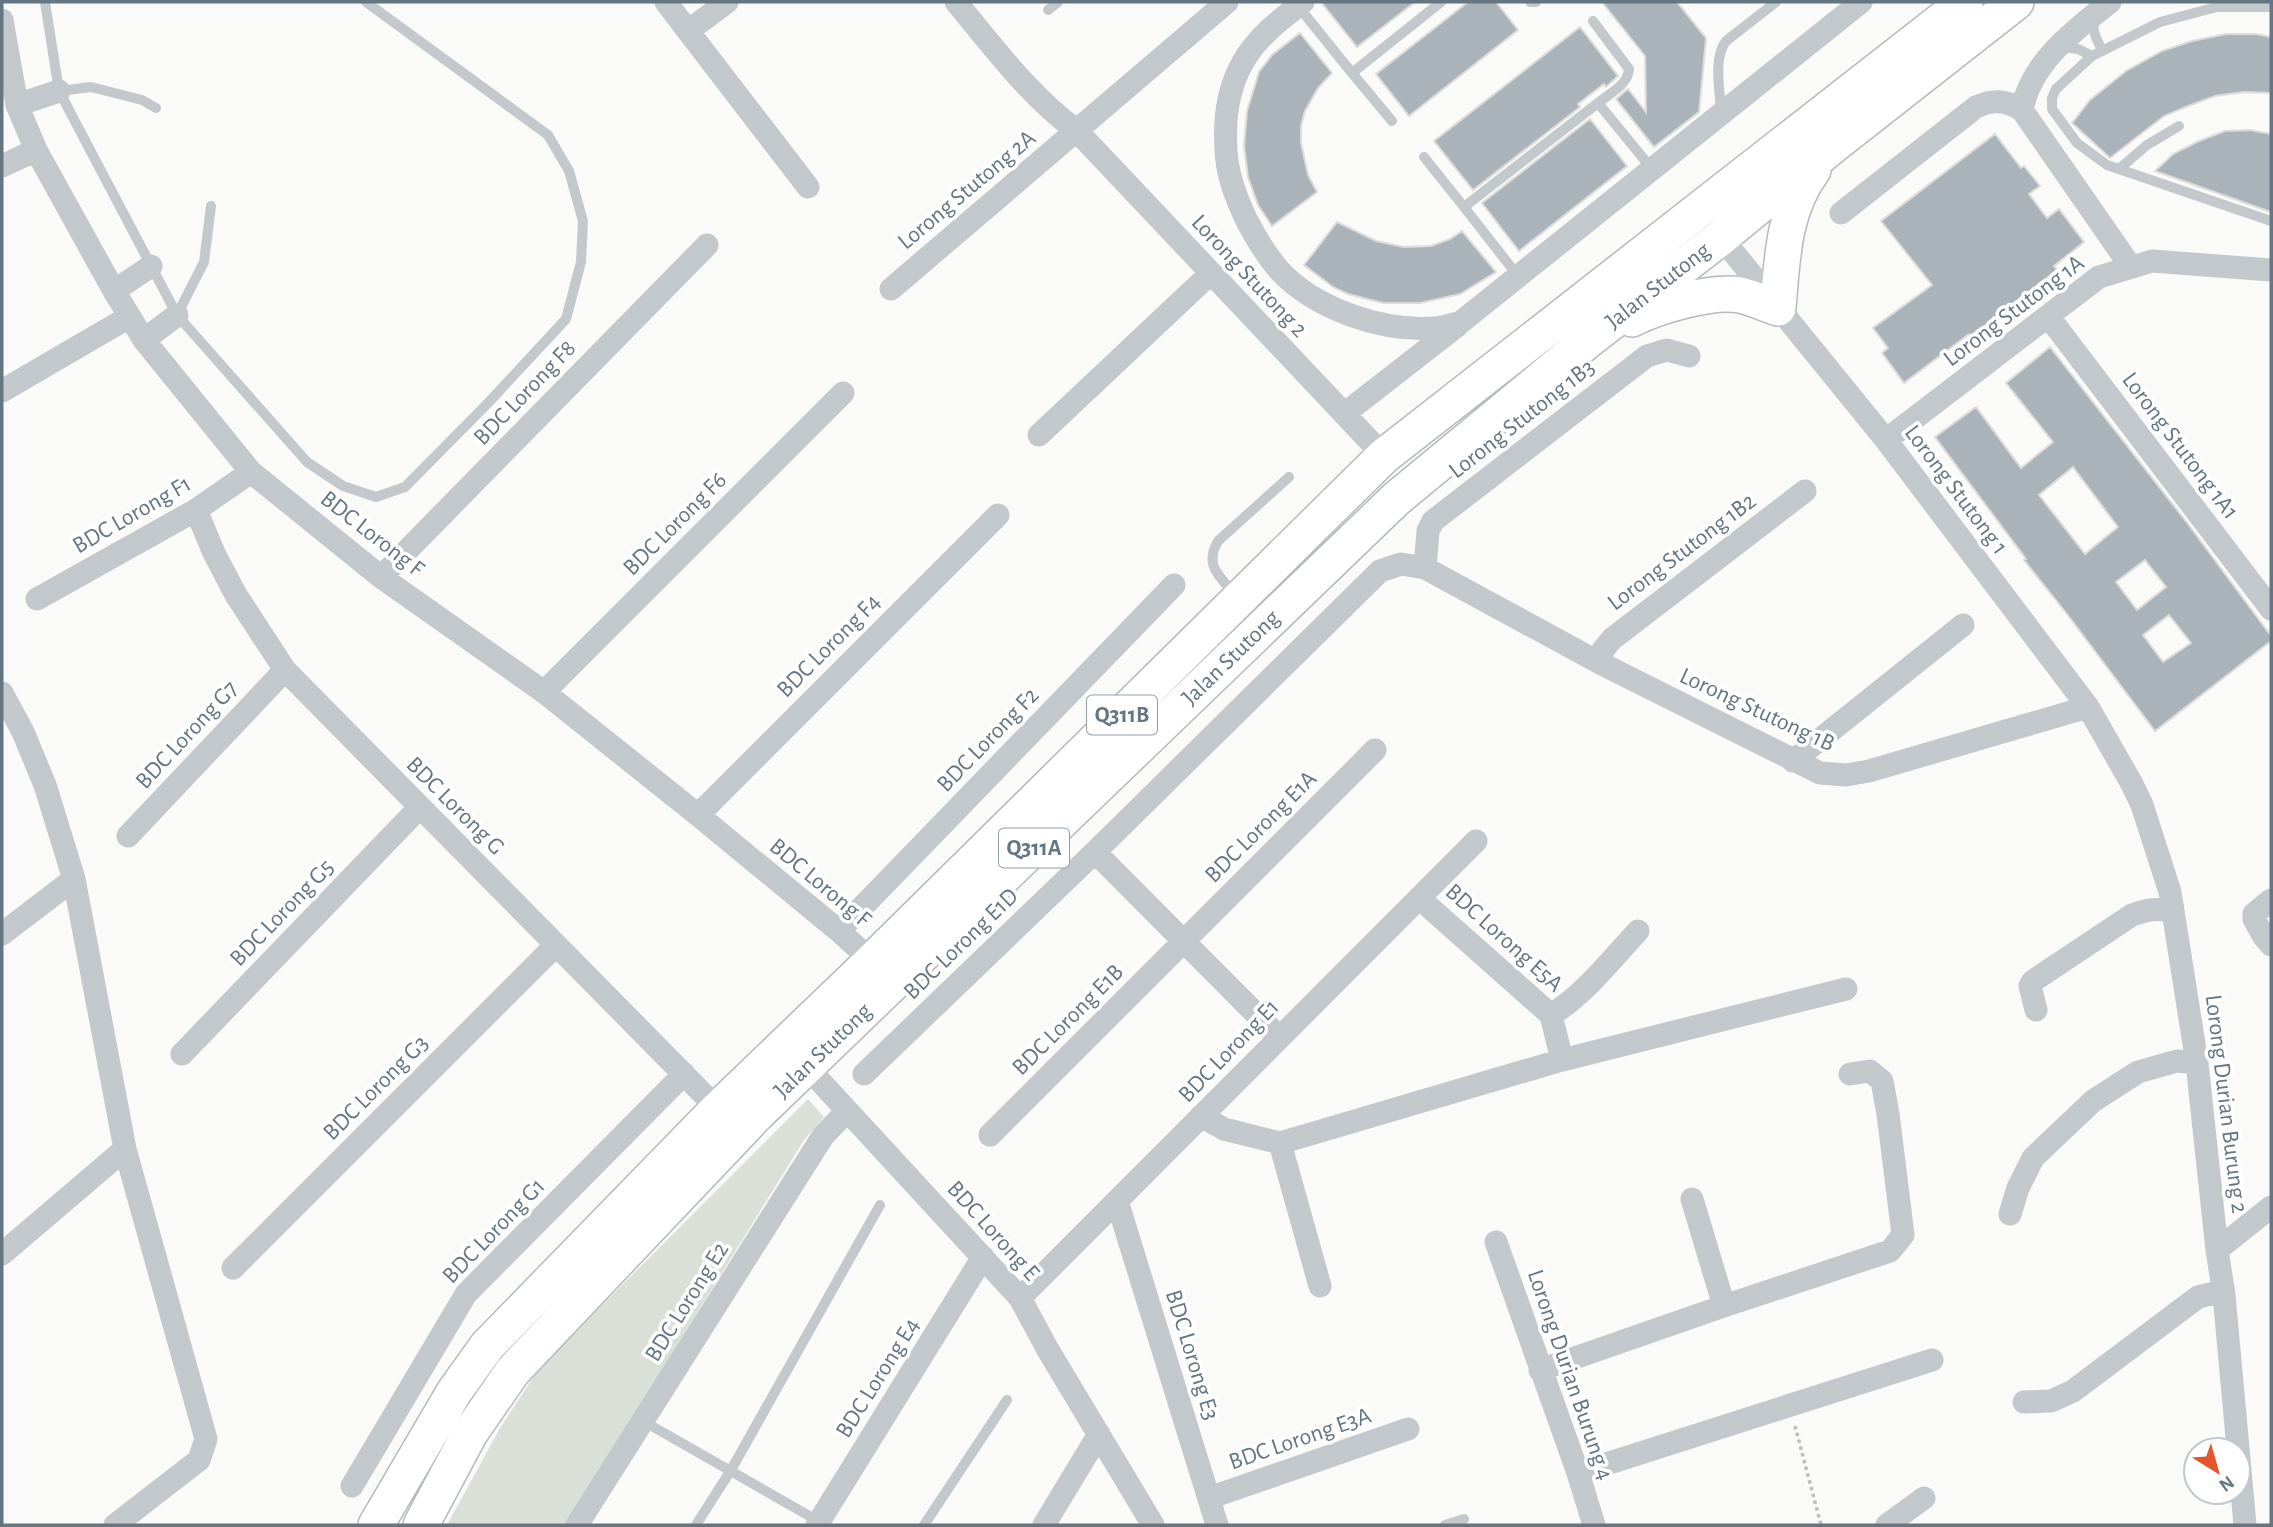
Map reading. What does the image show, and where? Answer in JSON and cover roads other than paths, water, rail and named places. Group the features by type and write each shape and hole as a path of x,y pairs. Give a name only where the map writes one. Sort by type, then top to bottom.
{"main road":[{"name":"Jalan Stutong","path":"376,1525 454,1392 487,1346 718,1109 872,961 1384,456 1965,2"},
{"name":"Jalan Stutong","path":"421,1525 470,1433 513,1371 756,1115 1396,499 1586,342 2016,2"},
{"path":"1586,342 1652,309 1700,297 1739,295 1777,309 1789,216 1802,185 1830,148"},
{"path":"1497,369 1531,352 1558,333 1680,233 1697,232 1719,239"},
{"path":"718,1109 729,1116 739,1118 756,1115"}],"street":[{"path":"666,2 808,187"},
{"path":"688,31 727,2"},
{"name":"Lorong Stutong 2","path":"956,2 1027,88 1048,109 1077,131 1384,456"},
{"name":"Lorong Stutong 2A","path":"891,289 1227,2"},
{"path":"1344,414 1861,2"},
{"path":"1299,3 1260,38 1242,62 1224,128 1227,169 1238,203 1256,239 1280,270 1306,292 1367,322 1436,328 1461,323"},
{"path":"2022,110 2030,82 2057,48 2103,8"},
{"name":"BDC Lorong F","path":"2,20 17,105 36,149 114,291 144,340 251,472 381,577 544,692 698,815 872,961"},
{"path":"17,105 59,91"},
{"path":"1841,213 1976,107 1988,101 2001,101 2022,110 2131,267"},
{"path":"2,166 36,149"},
{"name":"Lorong Stutong 1","path":"1719,239 1729,247 1886,440 2088,708"},
{"name":"BDC Lorong F8","path":"381,577 706,245"},
{"name":"Lorong Stutong 1A","path":"1886,440 2099,277 2152,261 2271,270"},
{"path":"114,291 151,266"},
{"path":"1039,435 1210,274"},
{"path":"144,340 177,315"},
{"name":"Lorong Stutong 1A1","path":"2048,316 2271,609"},
{"path":"2,391 129,317"},
{"name":"Lorong Stutong 1B3","path":"1425,568 1428,531 1433,521 1647,356 1667,350 1689,356"},
{"name":"BDC Lorong F6","path":"544,692 843,393"},
{"name":"BDC Lorong F1","path":"37,599 196,510 251,472"},
{"name":"Lorong Stutong 1B2","path":"1600,663 1603,650 1612,639 1805,491"},
{"name":"BDC Lorong G","path":"196,510 236,595 285,670 718,1109"},
{"name":"BDC Lorong F4","path":"698,815 998,515"},
{"name":"BDC Lorong E1D","path":"864,1074 1095,852 1380,571 1401,564 1425,568"},
{"name":"Lorong Stutong 1B","path":"1425,568 1600,663 1820,773 1846,775 1869,771 2088,708"},
{"name":"BDC Lorong F2","path":"839,931 1174,585"},
{"path":"1793,761 1963,625"},
{"name":"BDC Lorong G7","path":"128,836 285,670"},
{"path":"2,693 23,732 46,785 74,879 125,1149 206,1439 199,1460 115,1525"},
{"name":"Lorong Durian Burung 2","path":"2088,708 2142,805 2171,892 2197,1063 2224,1295 2245,1525"},
{"name":"BDC Lorong E1A","path":"1183,942 1375,750"},
{"name":"BDC Lorong G5","path":"182,1054 419,808"},
{"name":"BDC Lorong E1","path":"1020,1298 1476,841"},
{"path":"1095,852 1279,1037"},
{"path":"2,934 74,879"},
{"name":"BDC Lorong E5A","path":"1419,898 1551,1015 1562,1060"},
{"path":"2271,900 2253,919 2271,945"},
{"path":"2036,1010 2030,986 2033,981 2132,915 2156,909 2173,912"},
{"path":"1551,1015 1565,1007 1588,985 1638,931"},
{"name":"BDC Lorong E1B","path":"990,1135 1183,942"},
{"name":"BDC Lorong G3","path":"233,1268 556,945"},
{"path":"1201,1116 1224,1129 1280,1143 1562,1060 1846,989"},
{"path":"2010,1214 2018,1188 2033,1158 2093,1101 2137,1072 2177,1061 2197,1063"},
{"name":"BDC Lorong E","path":"807,1067 1020,1298 1048,1350 1153,1525"},
{"path":"1540,1370 1889,1251 1903,1235 1882,1082 1870,1071 1850,1074"},
{"name":"BDC Lorong G1","path":"352,1486 466,1294 684,1074"},
{"name":"BDC Lorong E2","path":"577,1525 823,1136 847,1111"},
{"path":"1280,1143 1321,1286"},
{"path":"2,1254 125,1149"},
{"path":"1692,1199 1724,1306"},
{"name":"BDC Lorong E3","path":"1117,1201 1217,1525"},
{"path":"2217,1250 2271,1207"},
{"name":"Lorong Durian Burung 4","path":"1496,1242 1594,1525"},
{"name":"BDC Lorong E4","path":"821,1524 983,1257"},
{"path":"2024,1402 2051,1401 2073,1391 2198,1297 2214,1293 2224,1295"},
{"path":"1578,1473 1932,1360"},
{"name":"BDC Lorong E3A","path":"1209,1499 1408,1429"},
{"path":"1044,1525 1099,1434"},
{"path":"1887,1525 1924,1498"}],"lane":[{"path":"45,2 59,91 177,315 307,462 343,486 376,497 405,487 489,402 566,318 581,262 583,221 569,170 548,135 366,2"},
{"path":"1048,10 1059,2"},
{"path":"1352,73 1441,2"},
{"path":"1530,2 1536,2"},
{"path":"1721,114 1721,47 1776,2"},
{"path":"1299,3 1392,121"},
{"path":"2271,7 2217,7 2160,22 2097,53 2056,89 2052,98 2052,109 2077,143 2107,165 2271,221"},
{"path":"2097,53 2093,25 2103,8"},
{"path":"1464,207 1625,82 1629,69 1593,21"},
{"path":"2057,48 2066,47 2097,53"},
{"path":"59,91 91,87 142,100 156,108"},
{"path":"1598,103 1652,169"},
{"path":"2119,169 2147,145 2179,126"},
{"path":"1424,157 1518,276"},
{"path":"177,315 204,262 211,206"},
{"path":"1239,599 1212,563 1212,552 1218,541 1289,477"},
{"path":"696,1525 731,1470 880,1205"},
{"path":"924,1525 1007,1400"},
{"path":"643,1420 821,1524"},
{"path":"1445,1525 1464,1519"}]}
